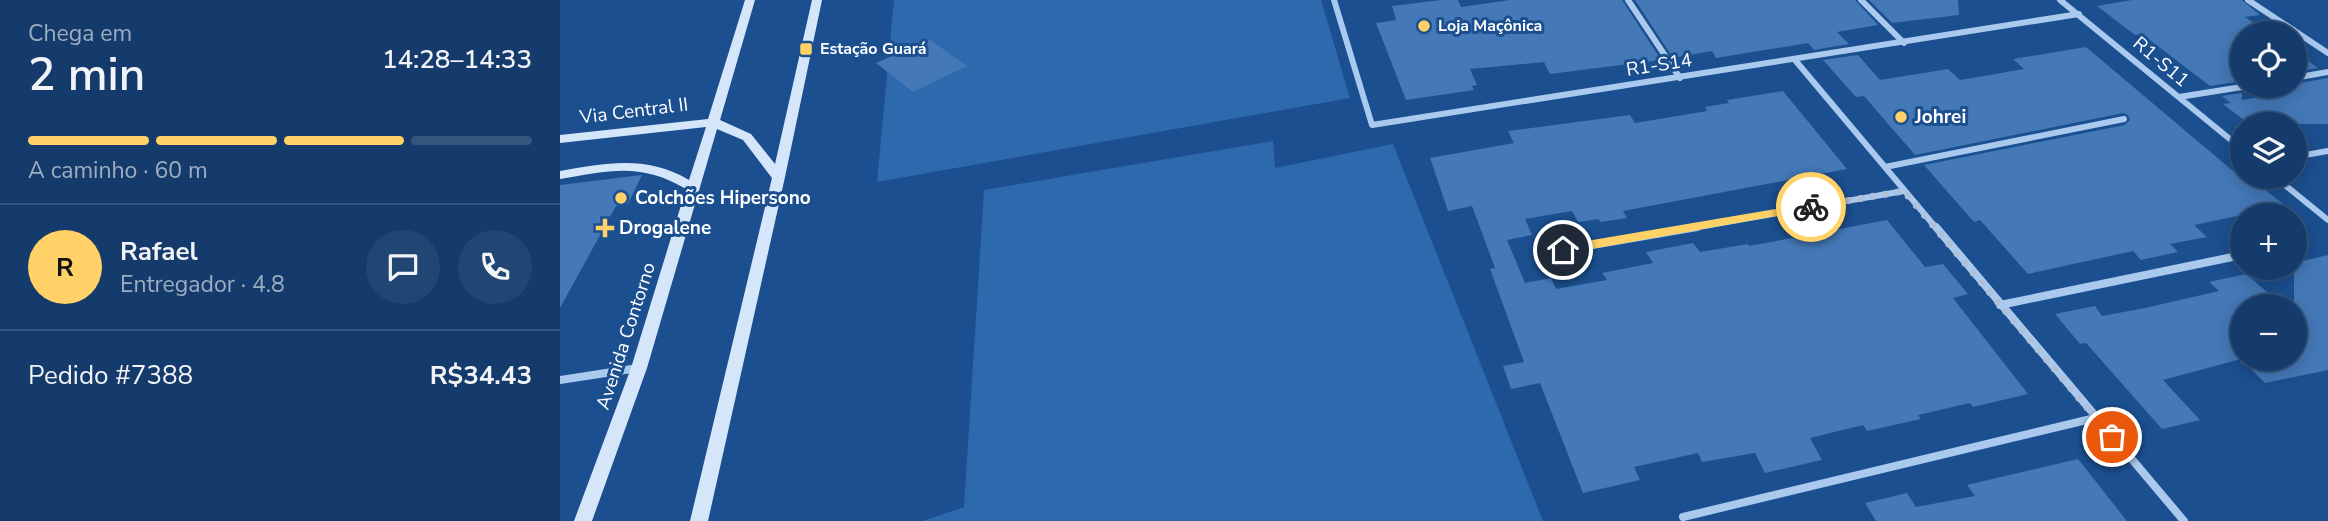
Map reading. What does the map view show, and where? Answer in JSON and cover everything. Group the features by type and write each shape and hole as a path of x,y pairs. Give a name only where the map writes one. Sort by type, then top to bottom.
{"main road":[{"name":"Avenida Contorno","path":"583,521 639,368 750,0"},
{"path":"699,521 817,0"},
{"name":"Via Central II","path":"560,139 713,121"},
{"path":"713,121 747,137 779,177"},
{"path":"560,175 650,166 677,177 692,187"}],"street":[{"name":"R1-S14","path":"1334,0 1372,125 2079,15"},
{"path":"1628,0 1680,78"},
{"path":"1861,0 1904,43"},
{"name":"R1-S11","path":"2060,0 2230,139"},
{"path":"2248,0 2328,53"},
{"path":"1795,60 2184,521"},
{"path":"2307,76 2328,72"},
{"path":"2179,97 2230,89"},
{"path":"1885,167 2124,119"},
{"path":"2307,155 2328,151"},
{"path":"2291,189 2328,219"},
{"path":"1563,250 1904,191"},
{"path":"2000,306 2230,258"},
{"path":"560,380 639,368"},
{"path":"1683,517 2095,418"}],"shaded area":[{"path":"894,0 1321,0 1350,98 877,182"},
{"path":"1273,141 1275,168 1393,144 1543,521 923,521 964,507 984,190"}],"building":[{"path":"1458,0 1461,7 1510,0 1622,0 1661,60 1550,74 1544,62 1470,69 1477,85 1472,86 1474,90 1406,100 1376,23 1396,20 1392,6"},
{"path":"1635,0 1855,0 1878,25 1837,32 1849,44 1814,50 1808,43 1716,58 1712,51 1673,58"},
{"path":"1869,0 1958,0 1959,15 1892,23"},
{"path":"2132,0 2242,0 2260,15 2245,17 2251,21 2230,21 2230,83 2210,86 2142,34 2135,35 2097,6"},
{"path":"929,39 967,66 913,92 876,63"},
{"path":"2086,47 2230,168 2230,189 2264,189 2282,203 2230,203 2230,218 2194,225 2207,237 2170,244 2178,252 2141,260 2133,251 2028,274 1980,220 1974,222 1924,165 2125,125 2130,120 2128,115 2123,113 1915,155 1864,96 1856,97 1823,60 1858,55 1880,80 1948,69 1960,80 2024,69 2013,59"},
{"path":"2307,60 2318,68 2307,70"},
{"path":"2328,78 2328,124 2307,124 2307,112 2233,112 2223,104 2231,103 2222,96 2230,95 2230,98 2242,100 2307,98 2307,82"},
{"path":"1783,91 1847,169 1623,211 1627,218 1578,222 1572,211 1525,219 1532,235 1507,240 1525,283 1551,278 1556,289 1607,280 1602,273 1653,263 1646,252 1693,243 1700,252 1748,244 1749,246 1887,220 1925,267 1943,264 1968,294 1953,298 2028,394 1973,407 1970,403 1918,415 1921,419 1867,431 1863,425 1810,438 1822,460 1765,473 1755,453 1702,462 1698,453 1634,467 1640,480 1583,493 1540,383 1511,389 1503,366 1524,362 1490,269 1495,268 1472,206 1448,211 1430,158 1514,143 1508,131 1630,115 1635,123 1707,111 1705,107 1729,103 1727,100"},
{"path":"642,175 628,204 616,206 560,308 560,185"},
{"path":"2328,255 2328,370 2265,383 2253,371 2307,371 2307,294 2294,294 2294,280 2307,280 2307,260"},
{"path":"2230,277 2230,280 2253,280 2269,294 2230,294 2230,362 2163,380 2200,420 2162,429 2086,343 2080,344 2055,314 2095,306 2102,316 2219,291 2209,282"},
{"path":"2078,459 2127,521 1876,521 1865,503 1907,493 1916,507 1975,496 1967,485"}],"way so far":[{"path":"1811,207 1904,191 2112,437"}],"place":[{"name":"Loja Maçônica","path":"1424,26"},
{"name":"Estação Guará","path":"806,49"},
{"name":"Johrei","path":"1901,117"},
{"name":"Colchões Hipersono","path":"621,198"},
{"name":"Drogalene","path":"605,228"}],"route":[{"path":"1563,250 1811,207"}]}
